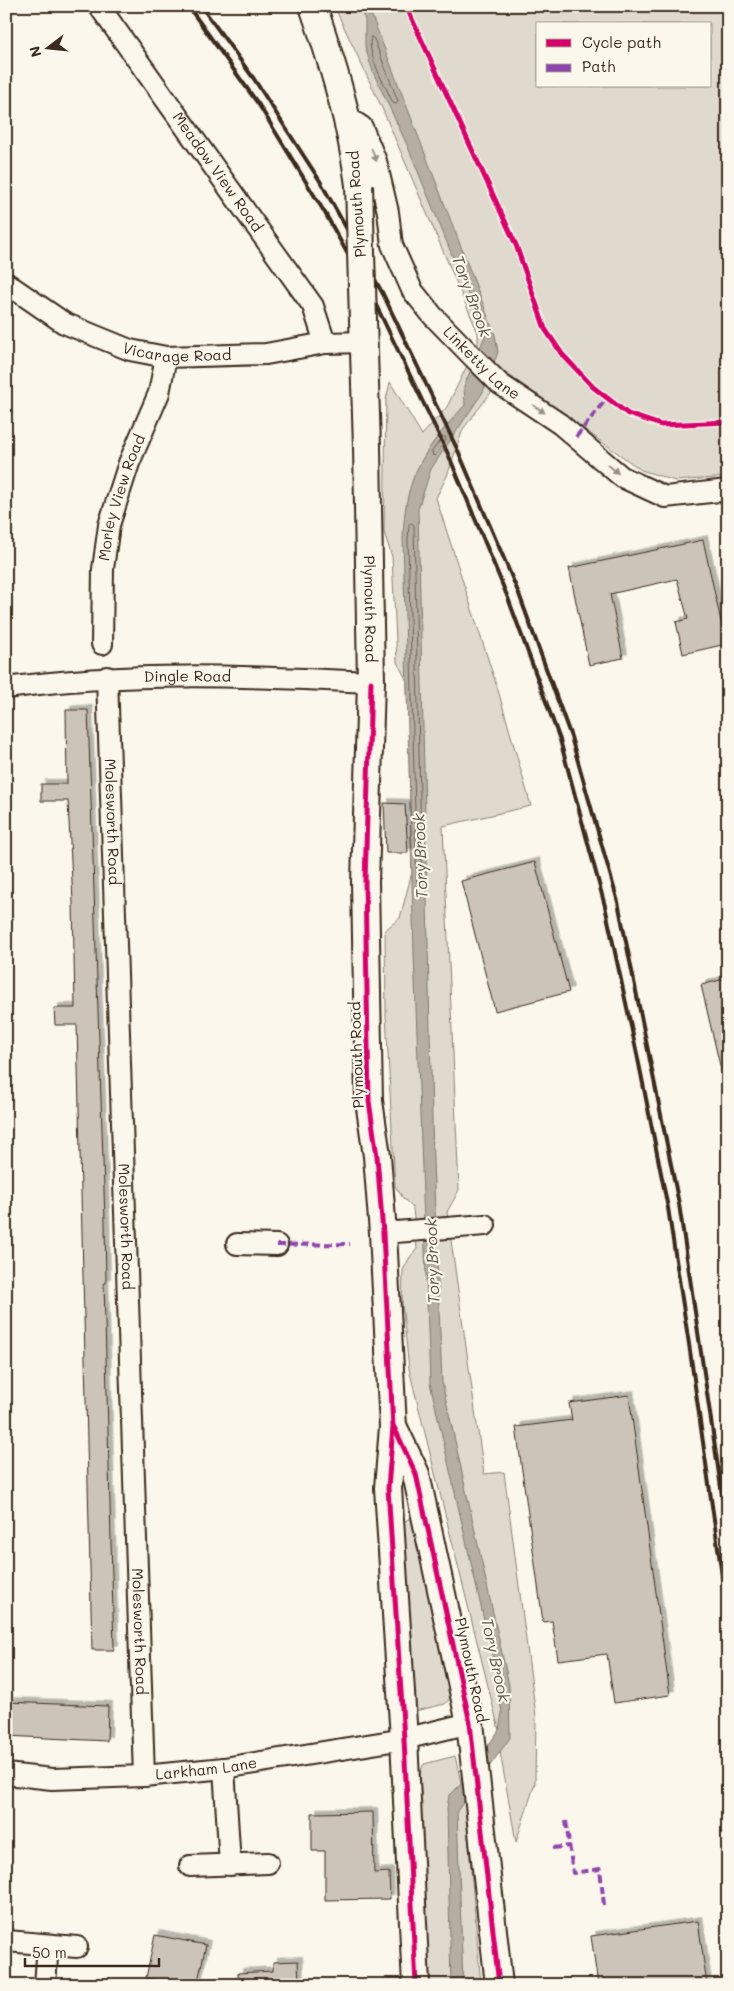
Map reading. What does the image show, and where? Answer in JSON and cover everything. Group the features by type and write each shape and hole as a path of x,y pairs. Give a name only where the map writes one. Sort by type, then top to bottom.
{"main road":[{"name":"Plymouth Road","path":"313,6 331,59 347,117 359,185 371,682 365,882 369,1092 377,1156 383,1234 394,1427 388,1488 404,1739 416,1985"},
{"name":"Plymouth Road","path":"394,1427 416,1474 470,1724 499,1985"}],"street":[{"name":"Meadow View Road","path":"99,6 313,306 325,343"},
{"name":"Linketty Lane","path":"347,117 362,127 376,161 388,212 392,245 412,290 470,356 500,384 560,424 622,477 665,497 728,490"},
{"name":"Vicarage Road","path":"8,288 64,323 130,350 166,357 266,354 325,343 364,331"},
{"name":"Morley View Road","path":"102,644 103,569 109,525 129,463 159,393 166,357"},
{"name":"Dingle Road","path":"6,688 107,677 263,677 371,682"},
{"name":"Molesworth Road","path":"107,677 144,1776"},
{"path":"383,1234 485,1225"},
{"path":"237,1244 277,1245"},
{"name":"Larkham Lane","path":"6,1774 52,1779 144,1776 224,1768 404,1739 470,1724"},
{"path":"224,1768 230,1865"},
{"path":"190,1866 268,1863"},
{"path":"7,1941 76,1947"},
{"path":"45,1985 48,1945"}],"shaded area":[{"path":"334,6 728,6 728,477 675,481 641,470 506,373 463,429 447,476 436,498 498,690 531,806 443,826 459,1190 447,1212 484,1474 504,1472 536,1716 535,1783 516,1842 500,1752 499,1730 409,1369 402,1303 403,1270 417,1249 413,1208 395,1186 386,1016 385,930 400,918 412,872 407,681 397,662 392,557 384,532 386,400 390,382 422,435 447,407 478,343 478,333 382,108"},
{"path":"412,1517 452,1696 445,1704 415,1711 403,1522"},
{"path":"455,1756 465,1800 481,1985 428,1985 420,1772 424,1764"}],"water":[{"name":"Tory Brook","path":"357,6 368,6 495,335 498,352 483,392 431,469 418,509 433,1161 442,1382 509,1685 510,1738 457,1811 463,1985 451,1985 447,1808 449,1796 461,1784 499,1730 502,1713 494,1664 430,1383 414,954 403,538 412,480 427,451 465,405 464,386 485,336 408,147 373,72 365,47 365,19"}],"building":[{"path":"703,540 726,644 683,654 676,622 688,619 677,579 610,594 623,658 589,665 569,568"},
{"path":"66,710 88,710 105,1220 106,1283 104,1283 114,1650 92,1650 77,1025 55,1025 54,1008 75,1008 73,902 68,801 41,801 41,784 67,784"},
{"path":"384,803 405,804 408,853 386,853"},
{"path":"535,862 569,992 495,1011 461,881"},
{"path":"728,978 728,1074 722,1074 701,985"},
{"path":"629,1395 670,1695 614,1703 607,1654 558,1660 552,1621 543,1622 516,1427 572,1420 569,1403"},
{"path":"6,1702 108,1706 107,1741 6,1736"},
{"path":"373,1812 374,1873 389,1872 390,1899 325,1900 325,1851 312,1851 312,1813"},
{"path":"698,1921 707,1985 598,1985 591,1936"},
{"path":"155,1935 206,1945 197,1985 180,1985 146,1978"},
{"path":"298,1961 299,1985 238,1985 238,1973 273,1971 273,1962"}],"railway":[{"path":"188,6 259,105 325,213 377,307 449,456 508,598 560,740 605,906 668,1208 728,1618"},
{"path":"201,6 254,79 320,181 383,294 459,453 519,594 571,737 618,902 679,1204 728,1535"}],"marked path":[{"path":"576,437 607,398"},
{"path":"277,1245 350,1244"},
{"path":"566,1821 573,1873 600,1869 604,1905"},
{"path":"553,1848 570,1846"}],"cycle path":[{"path":"406,6 516,245 545,329 562,354 593,387 628,414 661,425 728,422"},
{"path":"371,682 365,882 369,1101 377,1156 383,1233 393,1427 388,1488 404,1739 416,1985"},
{"path":"394,1427 416,1474 470,1723 499,1985"}]}
